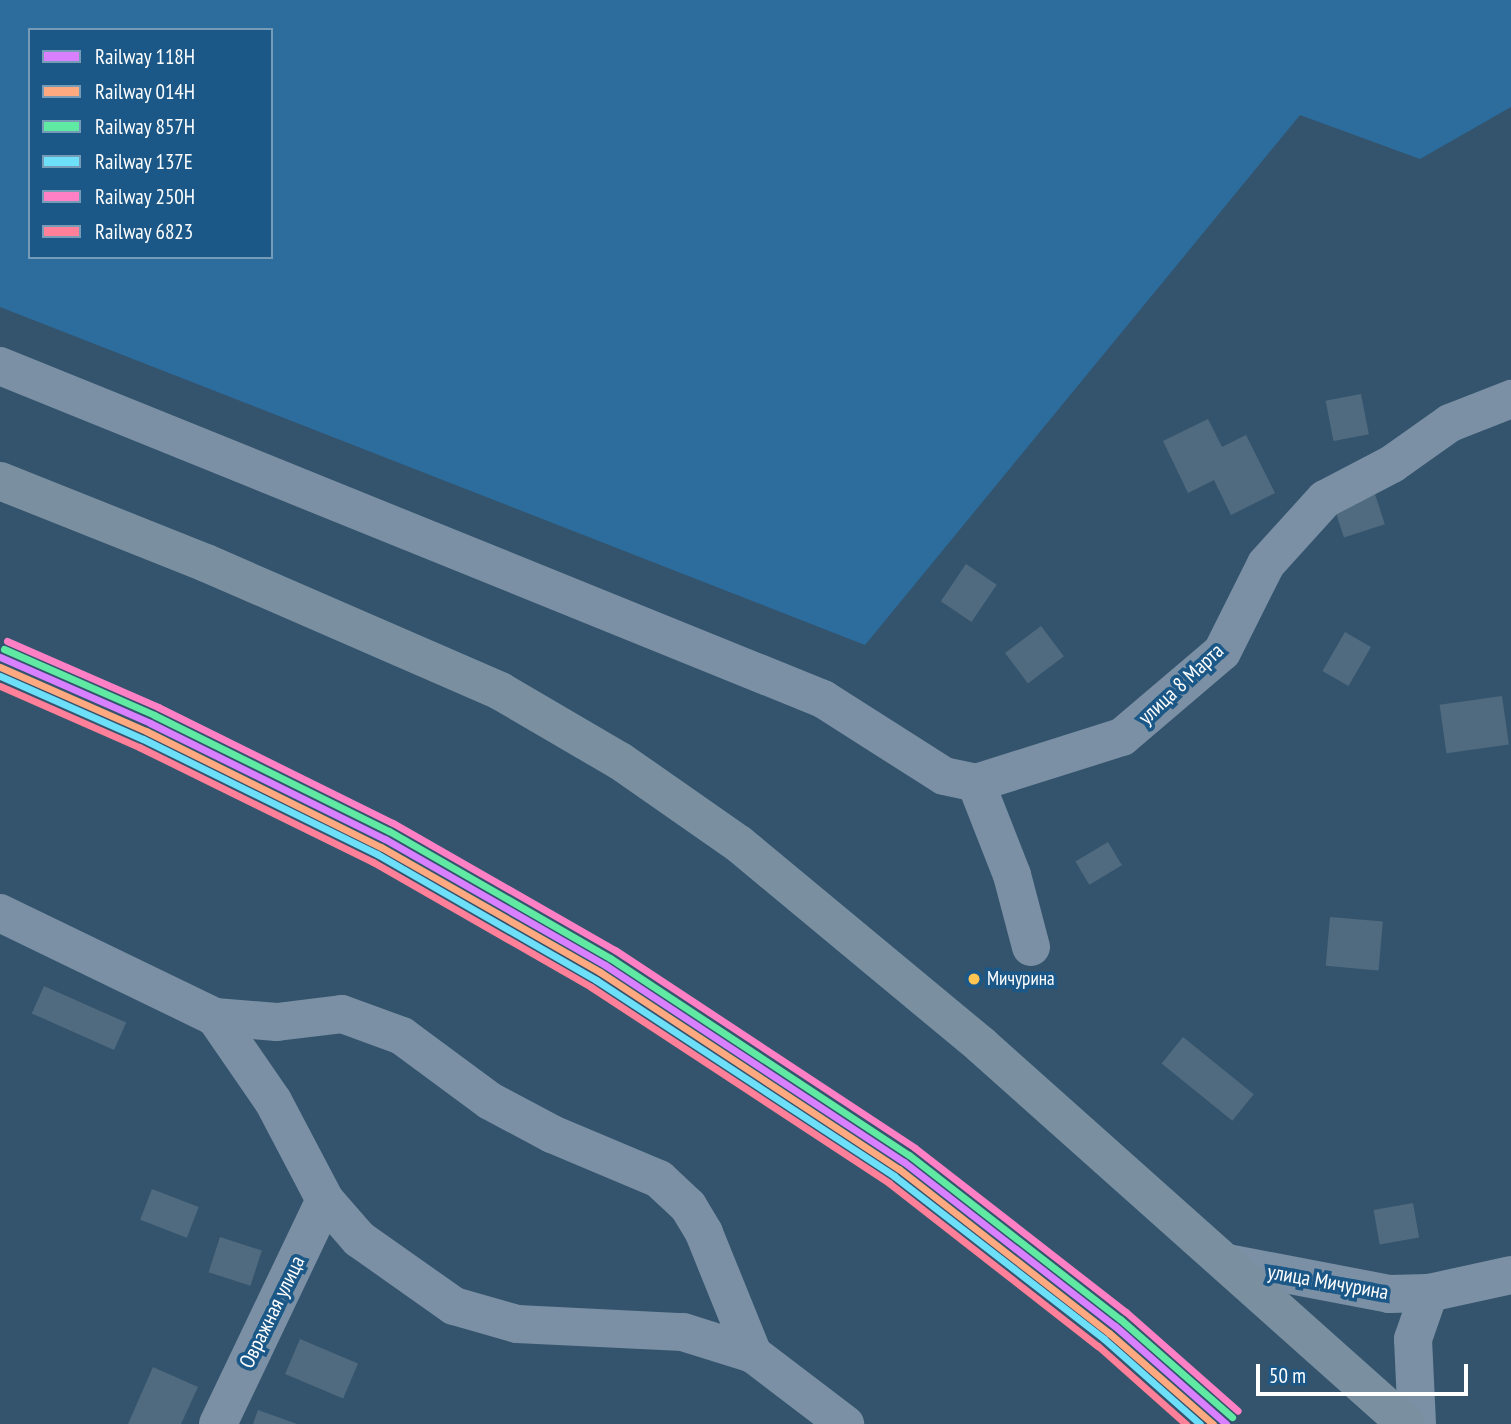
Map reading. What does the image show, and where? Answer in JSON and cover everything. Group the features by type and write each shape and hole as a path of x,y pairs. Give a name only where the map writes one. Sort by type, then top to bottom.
{"main road":[{"path":"0,481 206,563 500,691 621,761 739,844 981,1045 1406,1424"}],"street":[{"path":"0,366 823,699 944,776 976,783 1012,875 1031,947"},
{"name":"улица 8 Марта","path":"976,783 1122,737 1222,652 1266,564 1325,499 1392,464 1450,423 1511,399"},
{"path":"0,913 215,1017 277,1022 342,1014 402,1036 490,1101 552,1134 659,1178 688,1206 704,1233 753,1354"},
{"path":"215,1017 273,1101 325,1200 359,1239 454,1306 517,1324 683,1332 753,1354 845,1424"},
{"name":"Овражная улица","path":"218,1424 325,1200"},
{"name":"улица Мичурина","path":"1227,1263 1325,1286 1389,1294 1429,1293 1511,1275"},
{"path":"1417,1424 1413,1339 1429,1293"}],"shaded area":[{"path":"0,0 1511,0 1511,107 1420,159 1300,115 865,645 0,307"}],"building":[{"path":"1361,394 1369,434 1333,441 1326,401"},
{"path":"1208,419 1222,447 1246,435 1275,493 1231,515 1214,480 1188,493 1163,441"},
{"path":"1374,491 1385,524 1344,538 1333,504"},
{"path":"966,564 997,585 972,622 941,601"},
{"path":"1041,626 1064,656 1028,683 1005,653"},
{"path":"1345,632 1371,647 1348,686 1322,671"},
{"path":"1502,696 1509,745 1446,753 1440,705"},
{"path":"1108,842 1122,865 1089,885 1075,862"},
{"path":"1330,917 1383,922 1379,970 1326,966"},
{"path":"44,986 126,1023 114,1050 32,1013"},
{"path":"1183,1037 1254,1094 1232,1121 1162,1063"},
{"path":"152,1189 199,1207 187,1238 140,1220"},
{"path":"1413,1203 1419,1237 1380,1244 1374,1210"},
{"path":"220,1237 262,1251 250,1286 209,1272"},
{"path":"300,1339 358,1364 343,1399 285,1374"},
{"path":"153,1367 198,1387 181,1424 128,1424"},
{"path":"258,1410 297,1424 253,1424"}],"rail line":[{"name":"250Н","path":"7,641 158,707 393,823 615,950 915,1148 1126,1312 1238,1411"},
{"name":"857Н","path":"4,649 154,715 389,831 610,958 909,1155 1120,1319 1232,1417"},
{"name":"118Н","path":"0,657 150,723 385,839 605,965 904,1162 1115,1326 1226,1424"},
{"name":"014Н","path":"0,667 146,731 381,847 600,972 899,1169 1109,1333 1213,1424"},
{"name":"137Е","path":"0,676 143,739 377,854 596,980 894,1176 1104,1339 1200,1424"},
{"name":"6823","path":"0,686 139,747 373,862 591,987 889,1183 1098,1346 1186,1424"}],"place":[{"name":"Мичурина","path":"974,979"}]}
